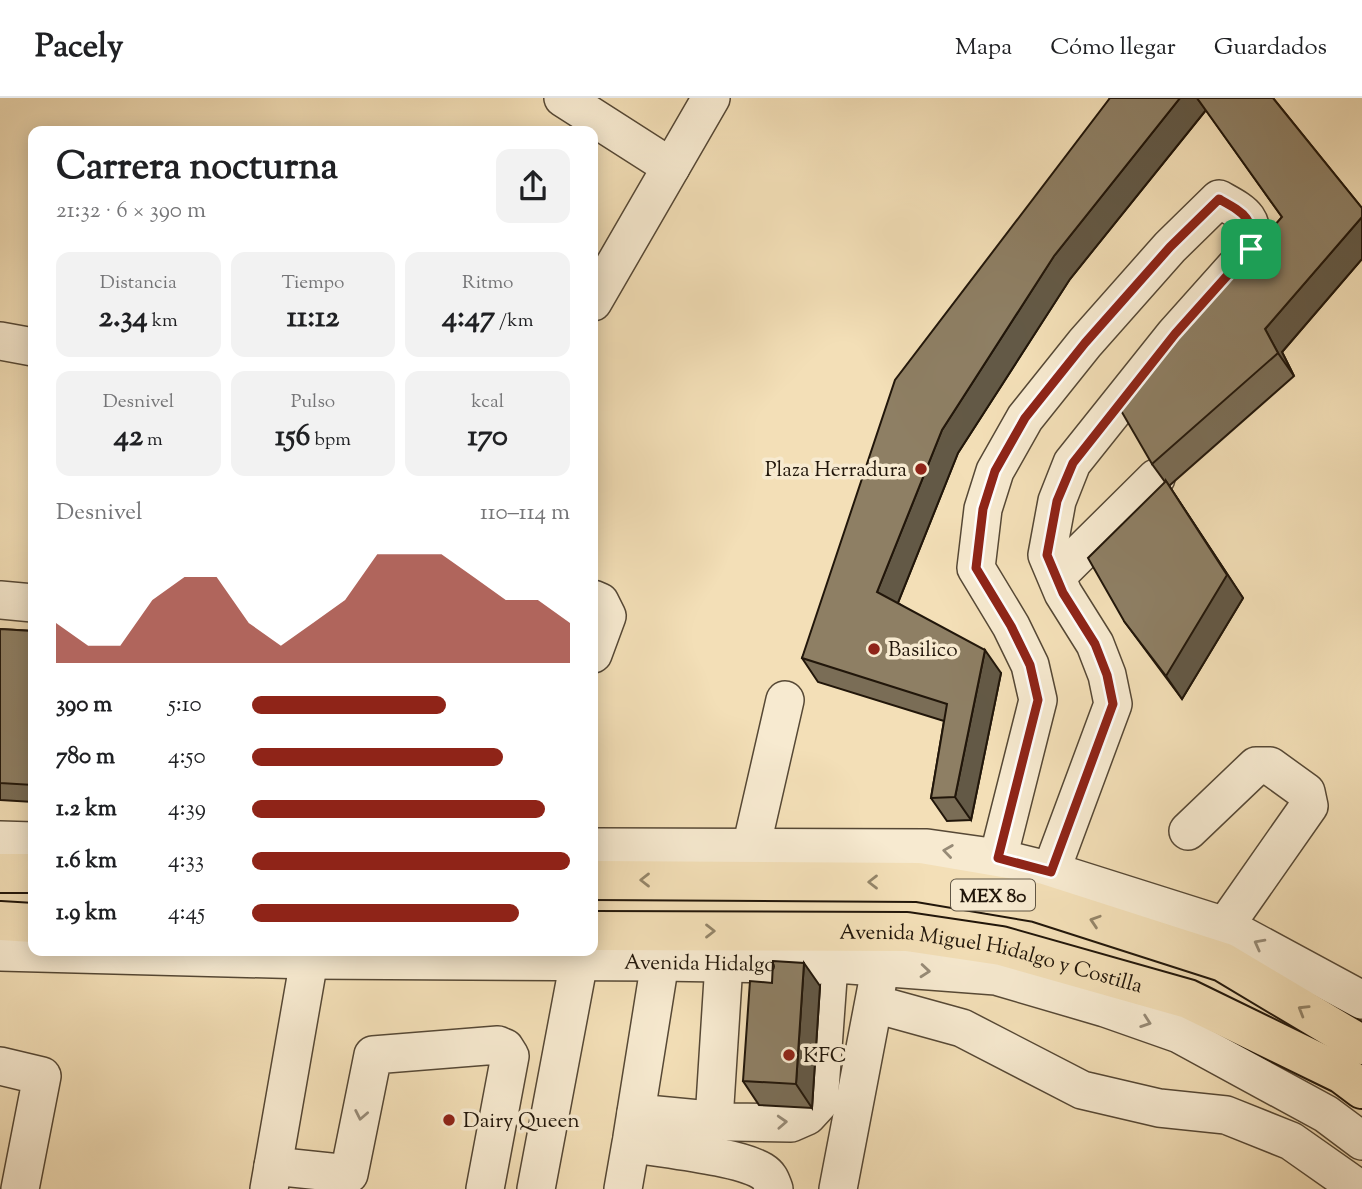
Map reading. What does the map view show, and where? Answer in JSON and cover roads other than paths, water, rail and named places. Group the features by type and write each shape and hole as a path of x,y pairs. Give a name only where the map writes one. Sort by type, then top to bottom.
{"main road":[{"path":"0,873 28,873"},
{"name":"MEX 80","path":"598,880 918,882 994,876 1036,902 1223,962 1362,1045"},
{"path":"0,921 28,923"},
{"name":"Avenida Miguel Hidalgo y Costilla","path":"598,945 907,932 998,961 1188,999 1342,1074 1362,1089"}],"street":[{"path":"563,98 671,167"},
{"path":"598,284 605,260 671,167 711,98"},
{"path":"994,876 1038,700 1030,665 1011,626 976,568 983,509 995,471 1025,418 1085,343 1170,247 1219,199 1242,212 1253,231 1251,249 1175,334 1073,463 1057,501 1047,555 1063,593 1095,644 1107,675 1113,704 1051,872"},
{"path":"0,341 28,346"},
{"path":"1057,576 1156,478"},
{"path":"0,600 28,603"},
{"path":"598,601 607,616 598,640"},
{"path":"751,848 785,700"},
{"path":"1188,831 1256,766 1270,766 1306,792 1309,806 1225,926"},
{"path":"1012,804 1070,821"},
{"path":"0,840 28,841"},
{"path":"598,847 927,848 994,876 1051,872 1225,926 1362,1000"},
{"name":"Avenida Hidalgo","path":"598,949 660,962 880,967 998,961 1105,1008 1179,1034 1325,1114 1362,1140"},
{"name":"Avenida Hidalgo","path":"0,952 28,952"},
{"path":"308,956 271,1177 349,1174 373,1055 498,1045 505,1048 510,1056 485,1189"},
{"path":"536,1189 584,956"},
{"path":"623,1189 660,962"},
{"path":"714,1120 724,963"},
{"path":"633,1128 714,1120 791,1123 807,1116 819,1103 830,965"},
{"path":"838,1189 880,967"},
{"path":"875,1004 962,1028 1082,1090 1159,1108 1226,1115 1291,1141 1357,1182"},
{"path":"0,1066 42,1076 20,1189"},
{"path":"633,1128 723,1174 761,1170 770,1177 774,1189"}],"place":[{"name":"Plaza Herradura","path":"921,469"},
{"name":"Basilico","path":"874,649"},
{"name":"KFC","path":"789,1055"},
{"name":"Dairy Queen","path":"449,1120"}]}
